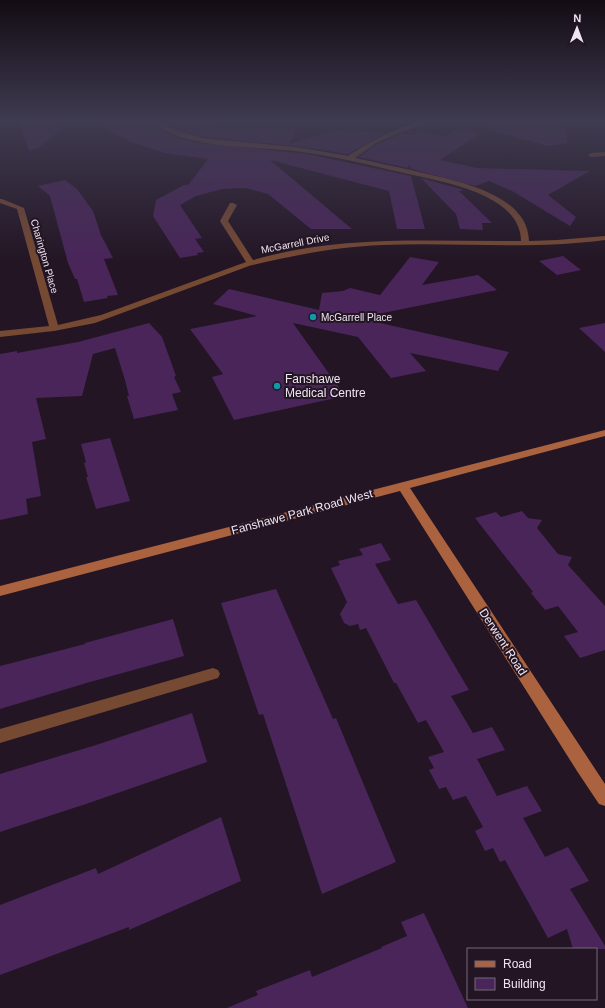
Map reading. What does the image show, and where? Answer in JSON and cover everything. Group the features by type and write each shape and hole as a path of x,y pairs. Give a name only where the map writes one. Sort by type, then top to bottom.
{"main road":[{"name":"Fanshawe Park Road West","path":"0,591 605,433"},
{"name":"Derwent Road","path":"403,486 578,759 605,798"}],"street":[{"path":"391,168 463,186 483,193 500,202 519,222 526,239 525,244"},
{"name":"Charington Place","path":"2,201 20,208 54,328"},
{"path":"233,205 224,222 251,263"},
{"name":"McGarrell Drive","path":"0,334 54,328 103,318 211,276 251,263 293,252 360,244 412,242 525,244 605,238"},
{"path":"0,736 213,674"}],"building":[{"path":"201,168 280,168 352,229 311,229 268,194 246,188 222,189 196,196 180,205 202,238 195,239 204,252 197,253 198,255 180,258 153,216 156,200 182,186 189,184"},
{"path":"301,168 373,168 411,176 425,229 397,229 389,191"},
{"path":"411,168 479,168 590,171 548,195 576,217 570,226 514,192 489,181 475,186"},
{"path":"421,178 464,190 459,191 492,223 482,223 483,230 460,229 456,214"},
{"path":"65,180 77,189 93,211 101,235 113,258 104,259 118,295 107,296 108,298 84,302 77,279 75,279 68,263 50,196 38,186"},
{"path":"563,256 581,270 557,275 539,261"},
{"name":"McGarrell Place","path":"410,257 439,262 422,285 478,275 497,290 358,318 509,352 498,371 410,353 426,371 391,378 358,337 293,323 345,396 234,420 212,377 223,374 190,329 257,316 213,304 229,289 319,310 322,293 343,291 350,288 380,295"},
{"path":"149,323 162,337 176,376 174,377 181,392 172,394 178,410 134,419 127,396 129,396 125,380 115,348 93,354 82,396 36,398 46,439 32,442 41,496 26,499 28,514 0,520 0,354 17,351 17,353 78,342"},
{"path":"605,323 605,352 579,328"},
{"path":"110,438 130,501 96,509 86,477 88,477 84,463 86,462 81,444"},
{"path":"522,511 528,518 542,520 537,528 558,554 572,557 568,565 605,606 605,650 580,658 564,636 578,632 558,606 545,610 531,593 533,592 475,518 496,512 501,517"},
{"path":"381,543 391,560 375,564 398,604 416,600 469,690 451,696 473,733 492,727 505,750 477,759 497,796 527,786 542,811 523,818 545,857 568,847 589,881 570,889 605,946 605,949 573,948 567,929 548,938 505,860 500,862 493,848 485,851 475,831 483,827 466,796 453,800 446,787 439,789 429,770 434,768 428,757 444,752 426,720 418,723 396,683 394,683 366,628 360,630 358,624 350,626 344,623 340,614 347,602 331,568 340,565 338,561 363,555 359,549"},
{"path":"276,589 333,719 336,718 396,862 322,894 263,714 259,715 221,603"},
{"path":"173,619 184,656 0,709 0,666"},
{"path":"192,713 207,762 0,832 0,774 96,745"},
{"path":"221,817 241,881 129,930 129,927 0,975 0,905 96,868 98,874"},
{"path":"424,913 468,1008 227,1008 258,995 256,991 310,970 312,977 407,936 401,922"}],"place":[{"name":"McGarrell Place","path":"313,317"},
{"name":"Fanshawe Medical Centre","path":"277,386"}]}
